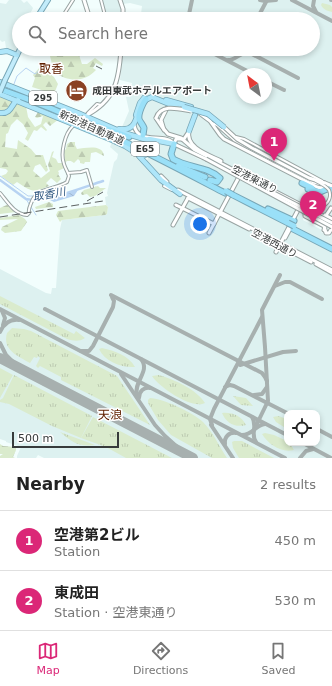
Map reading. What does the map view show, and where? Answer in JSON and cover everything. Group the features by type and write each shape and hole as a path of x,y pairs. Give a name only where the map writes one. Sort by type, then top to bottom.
{"highway":[{"path":"0,52 9,51 12,52"},
{"name":"295","path":"0,82 124,133 174,144"},
{"name":"295","path":"0,90 15,100 76,124 128,148 141,156 145,155 152,141 144,137"},
{"name":"新空港自動車道","path":"0,90 85,118"},
{"name":"新空港自動車道","path":"0,90 70,117 140,149 226,194"},
{"path":"124,130 132,125 139,104 142,100 147,96 153,95 181,107 208,114 224,127"},
{"path":"110,126 124,130 129,129 134,124 141,104 146,99 154,98 191,107"},
{"path":"144,137 144,128 139,116 146,99"},
{"path":"0,113 9,111 15,100"},
{"path":"190,131 195,115"},
{"path":"85,118 129,137"},
{"name":"E65","path":"85,118 176,165 208,178 226,194 241,199 291,224 332,248"},
{"path":"150,147 158,142 174,144 171,154 173,159 185,165 207,170 220,178 217,182 208,178"},
{"name":"295","path":"128,148 142,159 161,180 180,194"},
{"path":"302,183 317,191"},
{"path":"309,191 321,192 332,188"},
{"name":"E65","path":"232,196 291,224 332,248"}],"main road":[{"path":"40,12 48,0"},
{"path":"0,90 17,56"}],"street":[{"path":"65,12 73,0"},
{"path":"84,0 88,12"},
{"path":"101,0 104,12"},
{"path":"120,0 123,12"},
{"path":"0,192 16,211 22,215 28,215 29,207 33,197 36,194 43,190 65,184 68,181 68,172 63,163 63,151 68,133 76,124 98,110 111,94 117,82 121,56"},
{"path":"164,130 161,120 166,110 170,107 181,107 195,111 234,140 314,180 326,184"},
{"path":"164,130 156,118 163,109 173,108 208,116 252,148 329,189 331,194 331,198 327,204 320,206 303,199"},
{"path":"210,121 220,136 224,139 317,187 321,188 326,184"},
{"path":"134,124 137,132 141,135 169,140 174,144 321,219 332,222"},
{"name":"空港東通り","path":"164,130 170,135 183,139 195,150 326,217 332,222"},
{"path":"174,144 176,139 185,138 190,131"},
{"name":"空港東通り","path":"190,131 189,139 194,147 240,173"},
{"path":"225,133 238,138 314,180"},
{"path":"234,136 332,188"},
{"path":"68,172 81,172 87,170 92,187"},
{"path":"219,213 226,194 240,173"},
{"path":"209,233 240,173"},
{"name":"空港西通り","path":"161,176 173,187 189,197 332,271"},
{"path":"309,178 326,184"},
{"path":"164,186 180,194"},
{"path":"277,252 309,191"},
{"name":"空港西通り","path":"180,194 189,197"},
{"path":"272,194 332,222"},
{"path":"173,225 189,197"},
{"path":"176,205 213,225"},
{"path":"326,217 331,208"},
{"path":"324,230 326,223 308,213 306,214 306,216 324,226 324,230 326,233 329,233 332,222"}],"shaded area":[{"path":"9,0 21,0 24,3 27,1 33,8 31,12 12,12 12,51 6,48 5,41 2,42 0,40 0,3 6,4"},
{"path":"101,0 119,0 122,12 105,12"},
{"path":"122,0 332,0 332,222 306,209 303,214 303,220 322,230 321,232 330,237 332,231 332,458 44,458 38,455 36,458 17,458 21,447 0,439 0,269 46,293 51,294 52,288 56,288 60,229 62,220 107,214 108,207 106,205 105,197 108,196 107,193 114,162 117,159 118,154 110,147 112,142 134,153 143,163 148,159 147,157 152,148 158,143 181,149 200,160 206,160 206,158 177,140 167,136 144,135 137,129 129,131 122,127 129,111 126,97 130,97 132,83 120,80 122,56 320,56 320,12 141,12 142,6 130,3 123,4"}],"green space":[{"path":"322,3 330,5 332,7 332,12 324,9 321,5"},
{"path":"50,56 79,56 82,64 87,64 95,58 103,64 102,66 96,63 93,68 96,70 86,77 76,80 65,78 54,72"},
{"path":"40,67 54,77 58,84 54,94 32,87 35,78 33,75"},
{"path":"0,97 12,101 7,111 0,112"},
{"path":"17,103 26,106 28,117 35,127 41,124 43,116 37,118 35,117 38,112 59,119 50,126 46,122 43,125 47,130 46,131 41,127 37,131 34,130 28,141 25,139 28,133 23,124 17,119 11,125 8,133 6,134 5,147 17,149 18,140 31,149 36,155 43,155 48,170 46,172 40,164 35,166 33,171 41,178 50,171 48,165 52,152 54,151 52,157 56,159 58,163 62,163 64,168 58,171 61,179 57,183 51,178 46,183 49,186 39,190 29,190 17,182 13,185 1,176 6,174 8,171 0,168 0,114"},
{"path":"70,142 75,142 77,149 97,148 103,152 104,156 96,152 91,153 90,162 85,162 84,164 80,163 78,159 74,163 67,161 65,163 64,151 67,144"},
{"path":"98,186 100,188 106,188 95,196 90,197 87,194 82,195 81,193 84,190"},
{"path":"49,202 53,204 53,207 36,209 35,207"},
{"path":"9,204 16,212 0,214 0,208"},
{"path":"106,205 108,207 107,214 105,215 62,220 60,222 56,215 58,211"},
{"path":"19,215 27,222 21,231 5,233 1,230 2,227 18,219 0,220 0,218"},
{"path":"0,296 74,334 76,331 85,338 76,341 67,339 0,304"},
{"path":"12,328 31,331 117,376 150,425 61,380 61,377 40,366 38,368 36,366 40,358 38,356 37,358 34,357 30,363 16,355 9,348 6,339 7,333"},
{"path":"102,348 116,352 129,359 135,367 119,365 110,361 99,349"},
{"path":"0,368 13,375 0,398"},
{"path":"14,375 92,416 81,438 52,426 9,404 0,402"},
{"path":"159,375 178,382 191,389 205,403 192,403 176,396 161,386 152,376"},
{"path":"233,396 246,398 253,406 241,405"},
{"path":"150,398 170,403 199,418 210,430 227,458 212,458 171,435 158,420 148,403"},
{"path":"222,413 236,415 242,419 246,425 238,426 231,424 226,420"},
{"path":"278,416 284,418 284,427 276,422 273,417"},
{"path":"93,417 172,458 126,458 106,447 81,438"},
{"path":"60,432 95,445 76,443 68,439"},
{"path":"265,433 274,435 284,440 284,446 292,446 294,450 284,450 272,445 262,434"},
{"path":"242,441 274,458 239,458 233,448 232,442"},
{"path":"0,444 3,446 16,447 13,457 15,458 0,458 3,454 0,454"}],"water":[{"path":"78,190 74,196 54,202 48,199"}],"waterway":[{"path":"14,84 17,76 26,68 35,74 41,70 47,73"},
{"name":"取香川","path":"0,176 28,196 33,196 36,193"},
{"name":"取香川","path":"0,180 26,199 34,200 64,194 103,181"},
{"path":"26,199 36,215"}],"taxiway":[{"path":"189,12 192,0"},
{"path":"260,0 276,0"},
{"path":"261,12 267,0"},
{"path":"292,0 315,12"},
{"path":"314,0 313,6 316,12"},
{"path":"320,15 332,21"},
{"path":"218,56 241,68"},
{"path":"228,60 239,56"},
{"path":"256,56 298,78"},
{"path":"272,84 284,90"},
{"path":"254,430 268,401 262,310 280,275"},
{"path":"275,286 285,282 290,282 322,299"},
{"path":"111,295 262,373 267,381"},
{"path":"81,351 89,351 93,346 113,307 114,301 112,297"},
{"path":"0,309 285,458"},
{"path":"45,309 284,433"},
{"path":"2,311 5,318 3,325"},
{"path":"212,425 210,419 214,409 262,317"},
{"path":"0,332 3,326 8,322 19,320"},
{"path":"0,343 6,355 16,365"},
{"path":"240,365 283,352 296,351"},
{"path":"137,395 137,386 144,368 144,363 141,359"},
{"path":"121,374 155,425 185,454"},
{"path":"225,387 230,385 234,386 284,411"},
{"path":"254,395 262,394 267,387"},
{"path":"139,398 142,390 150,388"},
{"path":"252,417 254,420 254,439 256,442"},
{"path":"242,435 246,435 259,426 265,424"},
{"path":"211,425 233,458"},
{"path":"320,431 332,437"},
{"path":"225,444 225,439 231,433 236,433"},
{"path":"309,446 331,458"},
{"path":"300,458 306,451 313,449"}],"runway":[{"path":"0,358 193,458"}],"railway":[{"path":"96,66 102,69"},
{"path":"87,201 103,192"},
{"path":"0,217 103,201"}],"place":[{"name":"成田東武ホテルエアポート","path":"77,90"},
{"name":"空港第2ビル","path":"274,161"},
{"name":"東成田","path":"313,224"}],"district":[{"name":"取香","path":"51,69"},
{"name":"天浪","path":"110,415"}]}
